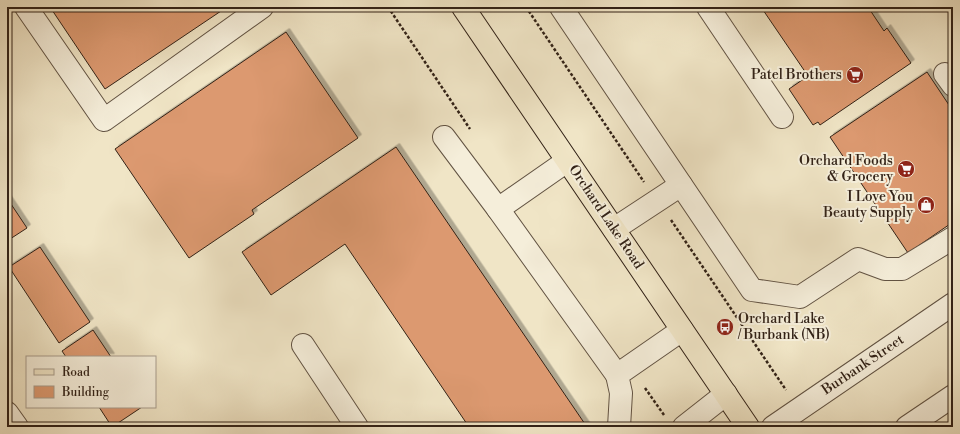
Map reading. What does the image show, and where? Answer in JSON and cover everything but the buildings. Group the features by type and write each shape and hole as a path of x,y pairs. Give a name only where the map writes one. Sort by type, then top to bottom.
{"main road":[{"name":"Orchard Lake Road","path":"463,7 748,427"}],"street":[{"path":"26,7 104,120 262,7"},
{"path":"561,7 752,290 800,297 858,260 885,269 902,269 953,238"},
{"path":"708,7 782,117"},
{"path":"444,137 498,209 617,375 621,393 619,427"},
{"path":"498,209 567,161"},
{"path":"614,230 682,186"},
{"name":"Burbank Street","path":"773,427 953,304"},
{"path":"617,375 682,330"},
{"path":"303,345 357,427"},
{"path":"684,427 726,394"},
{"path":"907,427 953,396"},
{"path":"7,413 17,427"}],"place":[{"name":"Patel Brothers","path":"855,75"},
{"name":"Orchard Foods & Grocery","path":"906,169"},
{"name":"I Love You Beauty Supply","path":"926,205"},
{"name":"Orchard Lake / Burbank (NB)","path":"725,327"}]}
